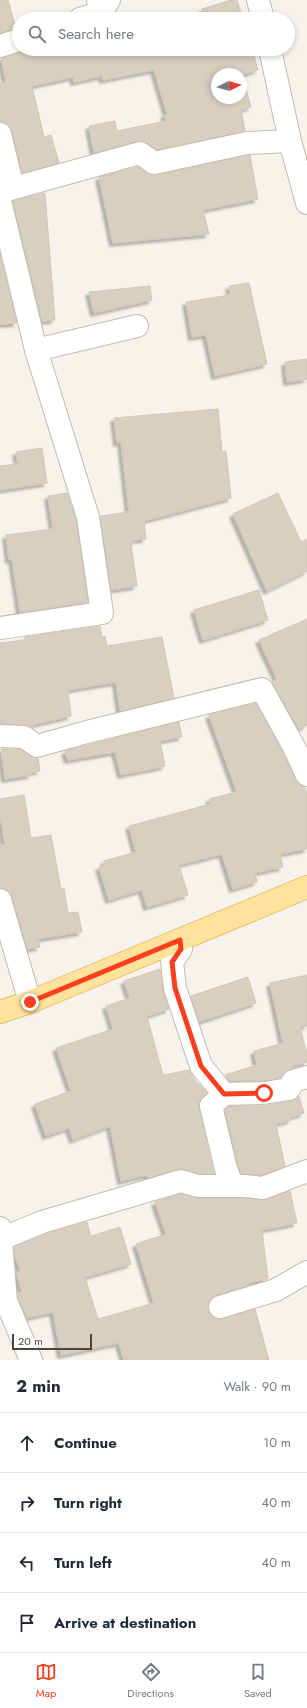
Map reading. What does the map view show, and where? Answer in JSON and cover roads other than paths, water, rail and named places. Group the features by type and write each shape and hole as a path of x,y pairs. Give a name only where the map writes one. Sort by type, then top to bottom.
{"main road":[{"path":"0,1012 30,1002 307,887"}],"street":[{"path":"259,0 262,12"},
{"path":"91,12 103,4"},
{"path":"0,46 12,42"},
{"path":"272,56 290,141 307,203"},
{"path":"0,134 4,193 36,350 88,517 102,612 0,628"},
{"path":"4,193 140,153 154,163 247,143 290,141"},
{"path":"36,350 137,326"},
{"path":"0,736 24,736 38,746 87,732 262,689 294,747 307,775"},
{"path":"0,900 30,1002"},
{"path":"180,940 181,949 172,962 175,988 201,1066 224,1094"},
{"path":"234,1186 226,1169 211,1106 224,1094 264,1093 290,1089 293,1081 307,1077"},
{"path":"31,1360 6,1301 0,1234 181,1181 198,1186 263,1188 307,1171"},
{"path":"220,1307 276,1290 307,1272"}]}
